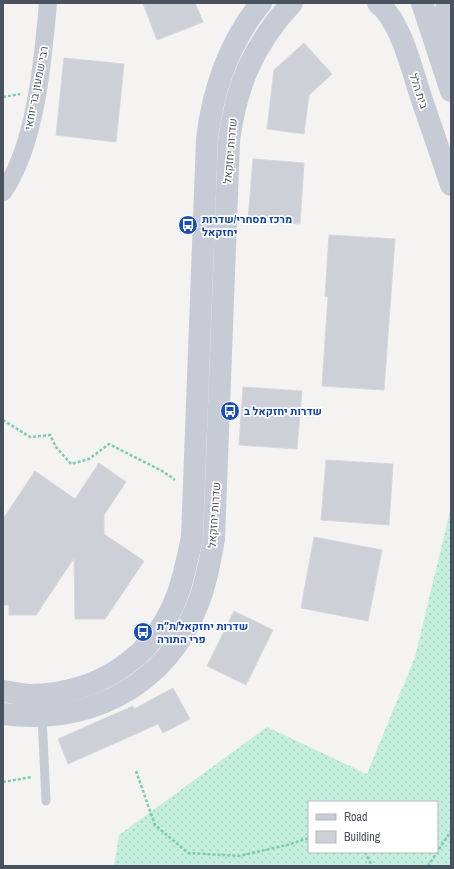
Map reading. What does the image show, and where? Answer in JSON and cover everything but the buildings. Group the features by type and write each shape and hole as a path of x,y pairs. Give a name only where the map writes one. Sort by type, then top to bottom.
{"street":[{"name":"רבי שמעון בר יוחאי","path":"3,192 20,159 33,116 41,70 48,3"},
{"name":"שדרות יחזקאל","path":"3,691 29,695 59,692 85,686 110,676 131,661 148,644 163,623 177,596 187,563 192,537 207,139 210,111 227,59 241,31 261,3"},
{"name":"שדרות יחזקאל","path":"3,714 42,716 92,707 121,696 145,678 166,659 182,635 198,604 214,539 229,141 232,116 247,67 260,43 274,22 292,3"},
{"name":"בית הלל","path":"378,3 384,8 398,32 451,185"},
{"path":"422,3 449,86"},
{"path":"447,3 444,24 449,86"},
{"path":"200,314 222,316"},
{"path":"41,694 42,716"}],"lane":[{"path":"42,716 46,801"}],"path":[{"path":"3,420 30,437 50,435 56,447 71,464 89,459 109,444 164,472 172,479 194,486"},
{"path":"136,771 155,825 188,854 239,856 287,845 308,838"},
{"path":"3,782 45,775"},
{"path":"438,851 451,831"},
{"path":"366,853 372,866"},
{"path":"428,866 437,853"}],"green space":[{"path":"451,507 451,866 114,866 119,835 267,727 367,774 415,657"}],"place":[{"name":"מרכז מסחרי/שדרות יחזקאל","path":"188,225"},
{"name":"שדרות יחזקאל ב","path":"230,411"},
{"name":"שדרות יחזקאל/ת״ת פרי התורה","path":"143,632"}]}
